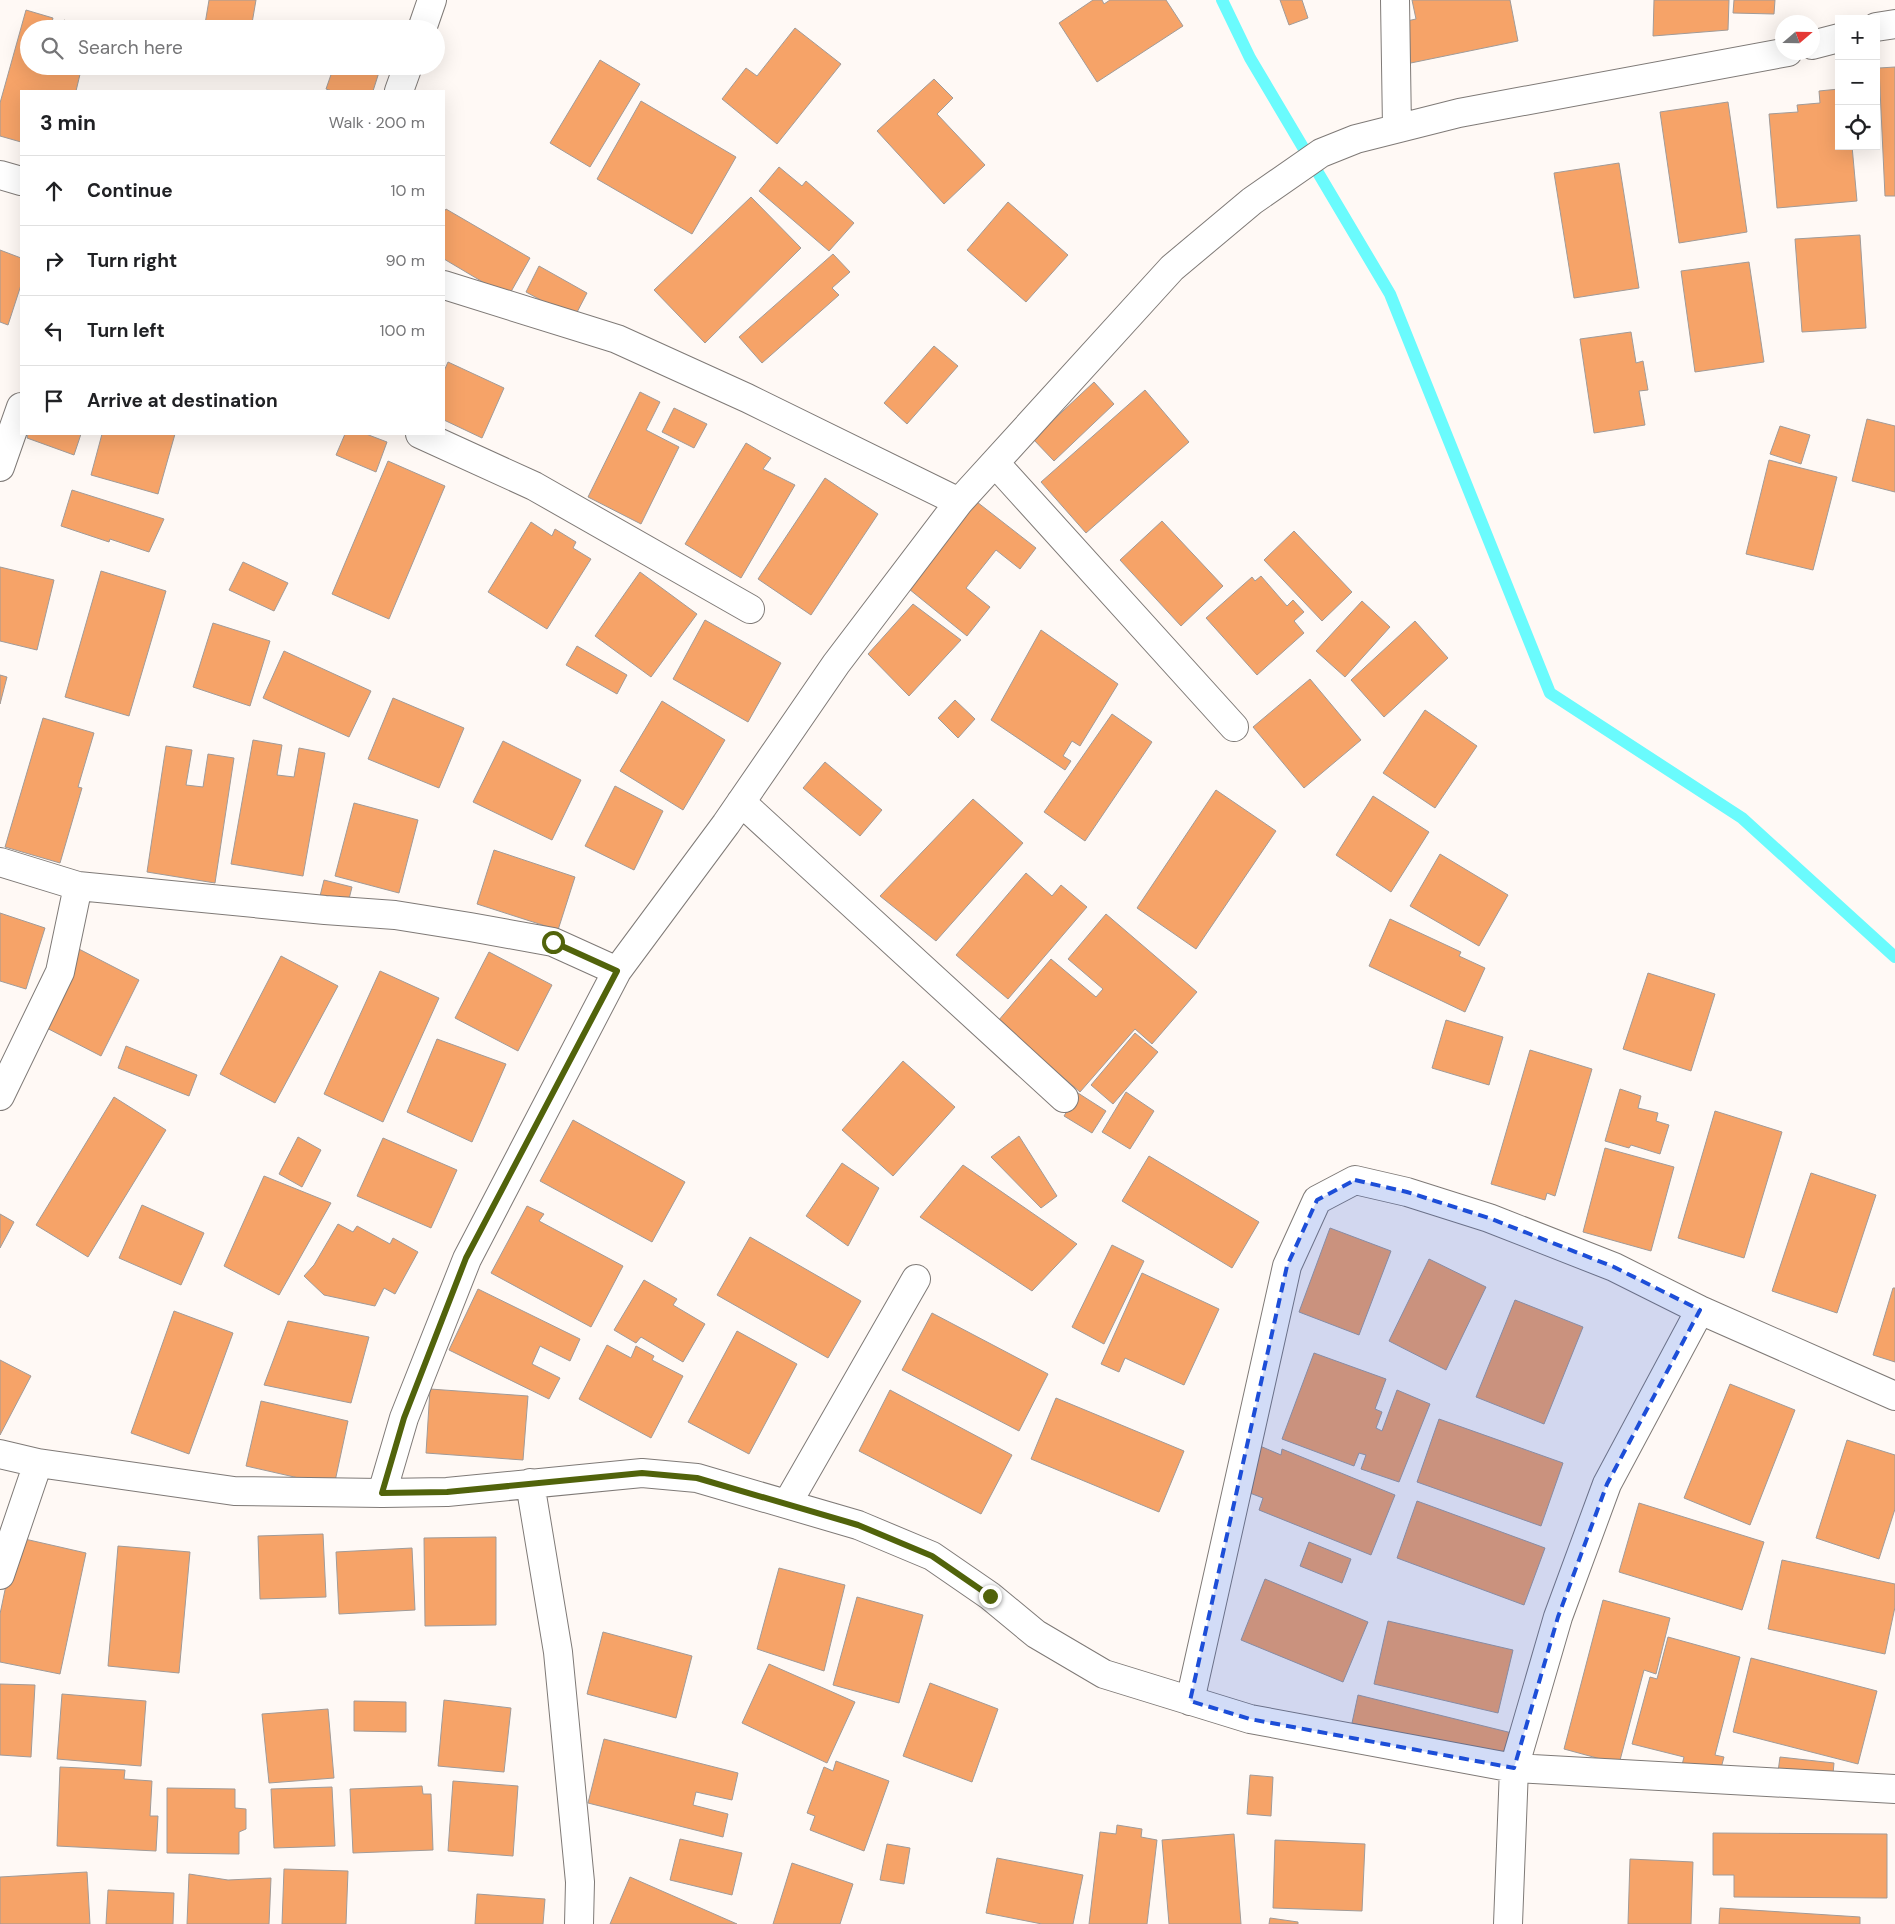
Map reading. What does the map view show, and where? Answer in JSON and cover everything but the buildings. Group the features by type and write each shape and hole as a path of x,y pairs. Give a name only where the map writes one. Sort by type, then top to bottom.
{"street":[{"path":"425,20 432,0"},
{"path":"1396,0 1397,128"},
{"path":"1880,26 1895,24"},
{"path":"1820,43 1835,39"},
{"path":"382,1493 404,1418 466,1258 617,971 741,802 836,664 960,502 1172,268 1252,201 1321,153 1356,139 1478,109 1775,54"},
{"path":"399,90 405,75"},
{"path":"0,175 20,181"},
{"path":"445,285 617,339 747,398 960,502"},
{"path":"0,466 20,410"},
{"path":"422,435 534,486 750,609"},
{"path":"996,464 1234,727"},
{"path":"741,802 1064,1098"},
{"path":"0,862 78,886 395,915 452,924 553,942 617,971"},
{"path":"0,1096 60,972 78,886"},
{"path":"1190,1701 1288,1266 1317,1200 1355,1180 1407,1192 1489,1218 1614,1267 1700,1310 1895,1396"},
{"path":"787,1504 916,1279"},
{"path":"1508,1924 1514,1768 1558,1617 1607,1484 1700,1310"},
{"path":"0,1454 38,1463 234,1491 447,1492 642,1473 697,1478 858,1525 932,1556 990,1596 1036,1634 1104,1674 1250,1719 1514,1768 1895,1789"},
{"path":"0,1575 38,1463"},
{"path":"530,1483 558,1652 580,1882 579,1924"}],"highlighted area":[{"path":"1355,1180 1407,1192 1489,1218 1614,1267 1700,1310 1607,1484 1558,1617 1514,1768 1250,1719 1190,1701 1287,1266 1317,1200"}],"waterway":[{"path":"1222,0 1250,58 1390,294 1550,693 1742,818 1895,957"}],"route":[{"path":"553,942 617,971 466,1258 404,1418 382,1493 447,1492 642,1473 697,1478 858,1525 932,1556 990,1596"}]}
